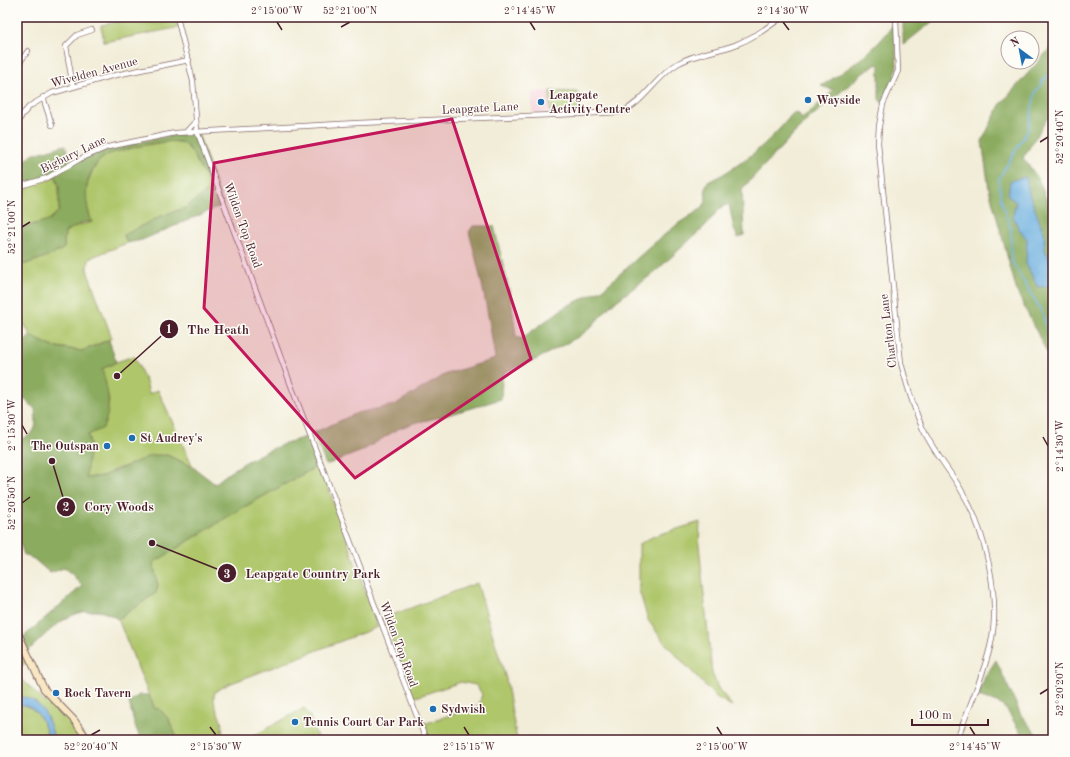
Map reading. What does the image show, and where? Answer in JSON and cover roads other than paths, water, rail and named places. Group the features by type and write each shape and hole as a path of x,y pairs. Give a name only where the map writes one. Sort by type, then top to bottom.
{"street":[{"name":"Wilden Top Road","path":"177,17 189,60 193,81 197,131 409,699 426,740"},
{"name":"Leapgate Lane","path":"197,131 622,112 635,103 665,72 678,63 697,55 744,41 755,36 782,17"},
{"name":"Charlton Lane","path":"896,17 898,71 883,104 878,126 878,143 901,363 909,394 922,429 934,450 961,488 971,508 983,545 994,589 995,606 991,643 956,740"},
{"path":"73,87 66,46 77,35 92,30"},
{"path":"17,66 28,51"},
{"name":"Wivelden Avenue","path":"17,124 22,115 44,97 111,76 189,60"},
{"path":"44,97 52,125"},
{"path":"17,112 22,115"},
{"path":"186,132 196,120"},
{"name":"Bigbury Lane","path":"17,187 47,178 80,159 108,147 139,139 197,131"},
{"path":"17,631 44,689 74,720 88,740"}],"water":[{"path":"1026,177 1029,194 1044,233 1045,250 1053,266 1053,285 1051,286 1038,287 1026,264 1027,239 1019,229 1013,216 1016,202 1008,196 1010,181"},
{"path":"17,696 33,701 43,710 50,724 54,740 49,740 42,721 35,711 24,705 17,705"}],"waterway":[{"path":"1053,67 1035,93 1028,130 999,178 1001,200 1011,229 1011,260 1042,312 1053,352"}],"place":[{"name":"Wayside","path":"808,100"},
{"name":"Leapgate Activity Centre","path":"541,102"},
{"name":"The Heath","path":"117,376"},
{"name":"St Audrey's","path":"132,438"},
{"name":"The Outspan","path":"107,446"},
{"name":"Cory Woods","path":"52,461"},
{"name":"Leapgate Country Park","path":"152,543"},
{"name":"Rock Tavern","path":"56,693"},
{"name":"Sydwish","path":"433,709"},
{"name":"Tennis Court Car Park","path":"295,722"}]}
